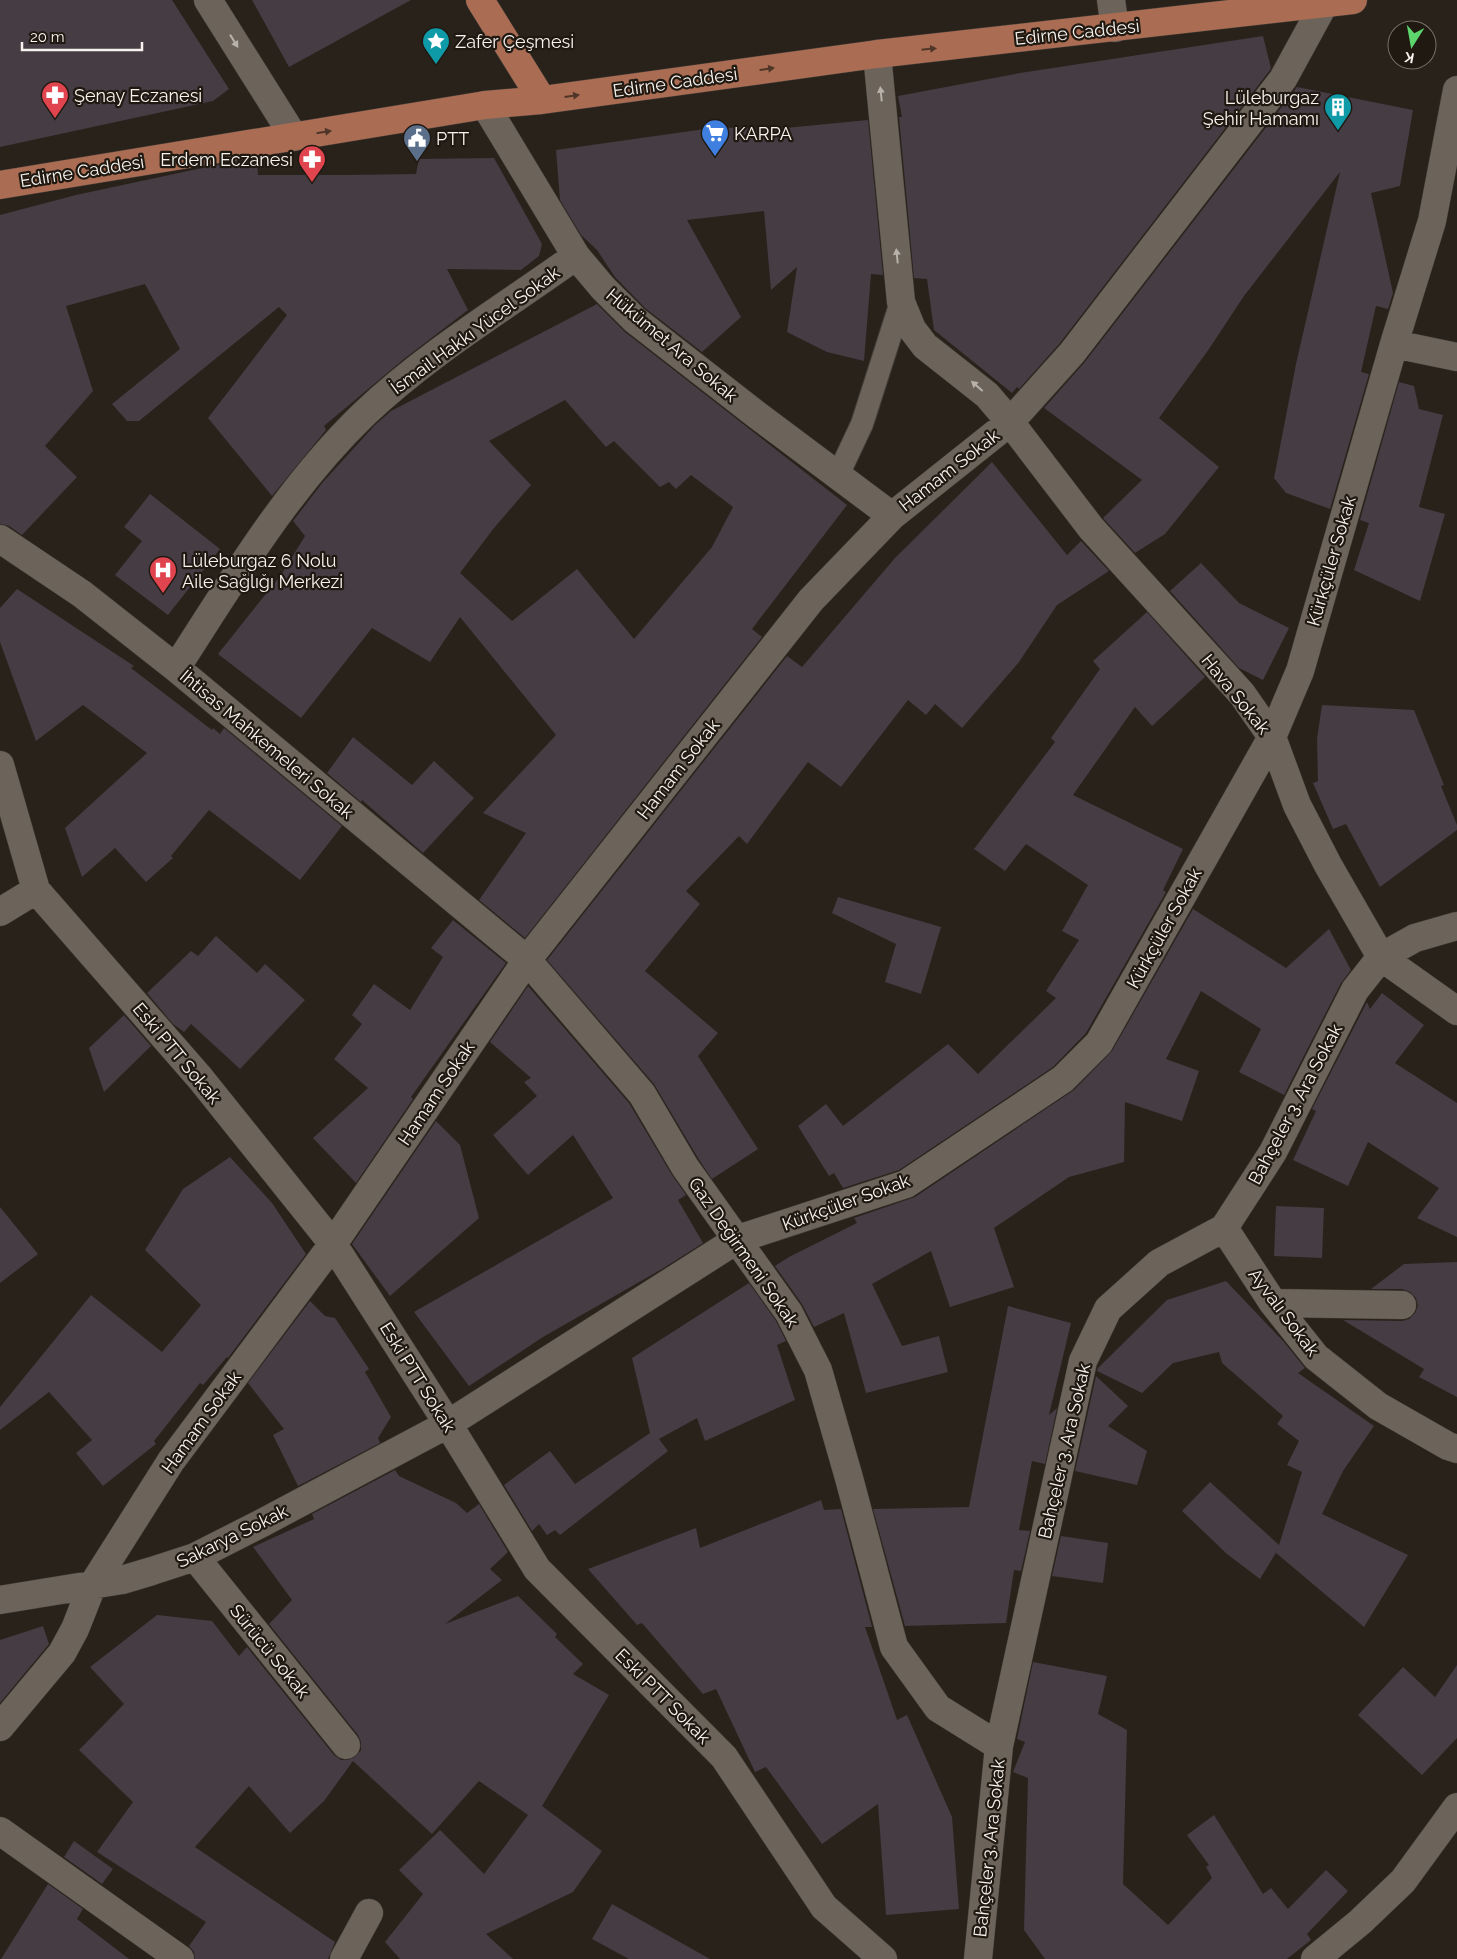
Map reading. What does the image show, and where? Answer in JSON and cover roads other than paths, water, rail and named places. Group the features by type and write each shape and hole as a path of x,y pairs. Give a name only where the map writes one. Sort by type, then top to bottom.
{"main road":[{"path":"480,0 542,100"},
{"name":"Edirne Caddesi","path":"0,185 485,105 542,100 877,54 1353,0"}],"street":[{"path":"208,0 294,136"},
{"path":"1111,0 1115,28"},
{"name":"Hamam Sokak","path":"0,1727 62,1653 75,1629 92,1586 171,1461 333,1244 527,960 811,600 892,516 1010,422 1072,353 1283,79 1323,2"},
{"name":"Hava Sokak","path":"877,54 901,302 912,329 925,346 986,395 1010,422 1091,528 1242,694 1272,738 1297,804 1328,865 1381,957"},
{"name":"Kürkçüler Sokak","path":"448,1424 738,1239 906,1184 1063,1079 1099,1043 1272,738 1300,671 1394,344 1432,220 1457,90"},
{"name":"Hükümet Ara Sokak","path":"485,105 576,256 603,288 635,320 757,415 892,516"},
{"name":"İsmail Hakkı Yücel Sokak","path":"176,668 246,559 294,493 364,414 414,369 576,256"},
{"path":"1394,344 1457,357"},
{"name":"İhtisas Mahkemeleri Sokak","path":"0,539 82,594 176,668 527,960"},
{"name":"Eski PTT Sokak","path":"0,765 36,890 200,1078 333,1244 448,1424 537,1569 724,1757 824,1907 884,1959"},
{"path":"0,912 36,890"},
{"path":"1457,926 1415,938 1381,957 1457,1011"},
{"name":"Bahçeler 3. Ara Sokak","path":"978,1959 999,1746 1083,1361 1108,1309 1158,1264 1224,1228 1273,1152 1355,990 1381,957"},
{"name":"Gaz Değirmeni Sokak","path":"527,960 642,1094 685,1167 789,1313 818,1370 894,1646 938,1708 999,1746"},
{"name":"Ayvalı Sokak","path":"1224,1228 1273,1303 1316,1357 1378,1406 1448,1446 1457,1449"},
{"path":"1273,1303 1402,1305"},
{"name":"Sakarya Sokak","path":"0,1600 122,1580 195,1557 448,1424"},
{"name":"Sürücü Sokak","path":"195,1557 346,1745"},
{"path":"1315,1959 1360,1922 1403,1881 1457,1807"},
{"path":"0,1831 180,1959"},
{"path":"344,1959 369,1913"}],"lane":[{"path":"838,475 862,424 901,302"}],"place":[{"name":"Zafer Çeşmesi","path":"436,65"},
{"name":"Şenay Eczanesi","path":"55,119"},
{"name":"Lüleburgaz Şehir Hamamı","path":"1338,131"},
{"name":"KARPA","path":"715,157"},
{"name":"PTT","path":"417,162"},
{"name":"Erdem Eczanesi","path":"312,183"},
{"name":"Lüleburgaz 6 Nolu Aile Sağlığı Merkezi","path":"163,594"}]}
